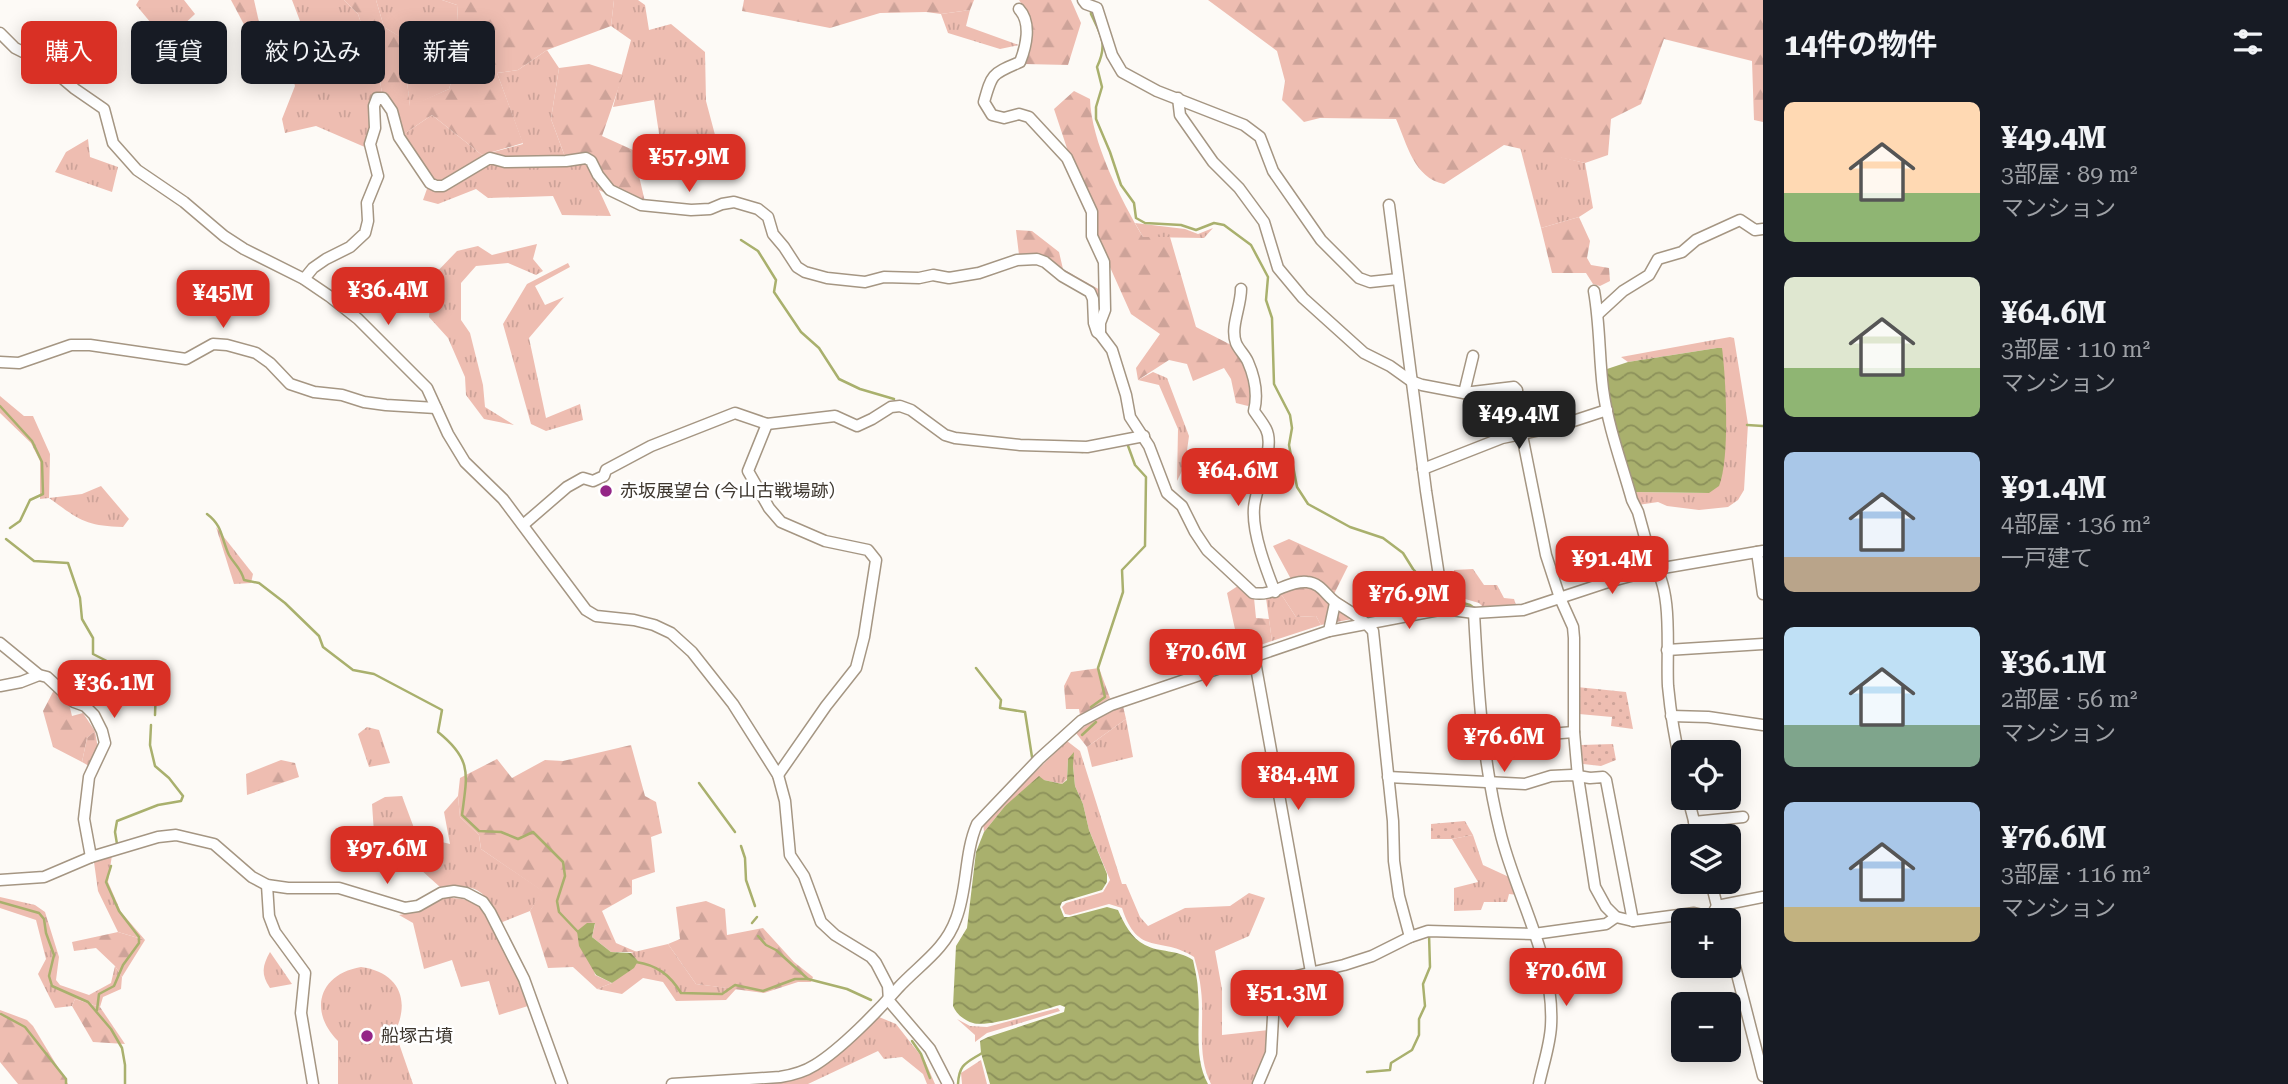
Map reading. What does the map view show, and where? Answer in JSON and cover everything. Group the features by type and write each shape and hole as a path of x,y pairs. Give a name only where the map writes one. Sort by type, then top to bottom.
{"street":[{"path":"1084,2 1097,8 1112,55 1122,72 1157,91 1244,125 1260,137 1273,172 1321,240 1359,278 1370,282 1398,279"},
{"path":"1019,9 1024,14 1027,45 1020,62 995,73 989,82 984,102 992,115 1004,118 1019,114 1029,117 1067,158 1092,212 1092,236 1104,262 1105,310 1100,323 1100,334"},
{"path":"0,33 15,48 43,62 84,96 104,108 114,143 137,170 184,202 224,236 304,279 366,326 426,388 465,462 503,499 586,610 596,617 634,620 654,625 671,633 692,653 733,704 778,775 785,802 790,855 804,876 821,922 835,935 871,957 888,986 889,1001 930,1049 948,1084"},
{"path":"304,279 313,268 349,247 366,233 367,203 378,176 370,144 375,128 374,107 377,97 383,99 392,111 399,136 430,183 436,186 443,186 490,158 505,162 586,158 591,161 610,190 641,205 691,210 710,209 733,202 758,209 768,217 773,234 797,267 827,278 864,282 884,277 919,278 933,275 949,278 979,273 1017,260 1037,259 1045,262 1062,276 1090,292 1094,323 1097,332 1112,350 1130,417 1144,436 1167,493 1182,506 1207,550 1254,593 1262,595 1307,582 1316,584 1329,593 1335,603 1360,616 1373,631 1394,861 1399,896 1410,937"},
{"path":"1178,98 1180,115 1213,162 1239,188 1264,222 1278,268 1303,298 1364,354 1390,366 1411,382 1464,393 1514,387 1517,390 1522,435 1546,555 1573,627 1574,733 1595,887 1605,907 1616,917 1633,921 1671,916"},
{"path":"1389,205 1411,382 1444,606"},
{"path":"1598,314 1623,291 1649,275 1658,259 1682,252 1696,240 1740,220 1755,230 1763,229"},
{"path":"1241,289 1241,304 1234,325 1236,343 1248,362 1258,397 1254,411 1268,431 1266,464 1254,515 1262,558 1275,592"},
{"path":"1594,291 1607,410 1668,610 1667,650 1671,716 1676,740"},
{"path":"0,362 19,363 71,345 90,345 187,359 213,344 227,345 256,353 290,384 314,392 386,405 436,408"},
{"path":"1464,393 1473,356"},
{"path":"523,526 567,487 583,478 593,481 604,476 606,470 651,446 735,414 767,424 835,416 857,426 891,407 900,406 911,410 945,435 1020,446 1087,447 1144,436"},
{"path":"1423,469 1502,438 1522,435 1607,410"},
{"path":"767,424 748,471 769,508 781,522 825,541 867,550 876,560 864,637 856,668 778,775"},
{"path":"672,1084 780,1077 807,1070 837,1049 889,1001 898,988 934,955 947,938 962,900 971,837 977,824 1081,721 1111,705 1329,631 1444,606 1479,613 1523,610 1657,569 1760,552 1763,594"},
{"path":"1329,631 1335,603"},
{"path":"1479,613 1481,723 1514,880 1539,933 1546,971 1551,1028 1539,1084"},
{"path":"0,643 39,675 47,677 74,702 85,706 94,715 102,731 105,743 89,777 84,819 91,857"},
{"path":"1667,650 1763,643"},
{"path":"1254,656 1311,972"},
{"path":"0,686 39,675"},
{"path":"1671,716 1708,717 1763,725"},
{"path":"1524,736 1574,733"},
{"path":"1388,777 1525,785 1551,776 1603,777 1606,780 1633,921"},
{"path":"1691,810 1694,822 1743,817"},
{"path":"0,880 44,877 91,857 158,837 176,835 214,844 252,877 267,885 288,888 339,888 405,908 418,906 442,893 466,893 483,902 524,979 562,1084"},
{"path":"267,885 269,916 275,932 305,973 302,1013 313,1084"},
{"path":"1714,894 1717,906 1763,897"},
{"path":"1258,1084 1271,1053 1275,981 1372,956 1410,937 1428,932 1539,933 1605,924 1616,917"},
{"path":"1738,978 1763,1076"}],"green space":[{"path":"139,0 184,0 195,14 188,21 149,21 136,5"},
{"path":"231,0 254,0 259,21 242,21"},
{"path":"292,0 344,0 358,14 360,21 300,21"},
{"path":"344,0 376,0 382,21 360,21 358,14"},
{"path":"376,0 442,0 457,5 458,21 399,21 399,36 385,28 385,21 382,21"},
{"path":"442,0 614,0 611,26 547,50 518,70 497,73 523,143 482,155 432,115 401,136 382,94 381,84 385,84 385,28 399,36 399,84 407,84 410,106 449,89 451,84 495,84 495,21 458,21 457,5"},
{"path":"614,0 638,0 645,5 649,30 671,24 705,52 706,101 723,165 681,167 662,154 654,100 613,107 631,40 611,26"},
{"path":"744,0 974,0 970,10 941,14 880,13 830,28 742,11"},
{"path":"1019,0 1071,0 1081,23 1068,65 1024,64 1026,11"},
{"path":"1208,0 1763,0 1763,122 1754,120 1752,61 1664,39 1641,104 1611,119 1608,155 1585,163 1504,145 1444,184 1425,175 1413,159 1396,119 1320,118 1304,122 1282,100 1285,81 1277,51"},
{"path":"970,10 966,26 1019,45 1000,49 948,33 941,14"},
{"path":"547,50 559,68 551,119 564,154 591,157 599,190 611,216 562,215 553,196 488,198 476,189 438,204 423,200 428,186 401,136 432,115 482,155 523,144 497,73 518,70"},
{"path":"589,64 623,75 602,136 633,150 645,202 630,205 599,190 591,157 564,154 551,119 559,68"},
{"path":"381,84 382,94 367,148 316,126 285,133 282,119 295,86"},
{"path":"407,84 451,84 449,89 410,107"},
{"path":"1074,91 1090,99 1101,151 1143,237 1170,237 1196,327 1237,348 1246,363 1255,399 1248,406 1236,403 1231,379 1224,368 1193,381 1187,364 1169,360 1138,380 1136,368 1160,334 1131,314 1096,236 1054,109"},
{"path":"88,139 90,157 118,167 112,192 55,172 66,152"},
{"path":"1520,147 1585,163 1593,208 1579,217 1541,228"},
{"path":"1579,217 1590,241 1587,258 1591,265 1609,268 1610,281 1600,286 1593,284 1586,273 1552,273 1541,228"},
{"path":"1135,223 1185,229 1198,234 1213,228 1204,238 1143,237"},
{"path":"1016,230 1032,231 1059,252 1063,269 1102,291 1103,309 1097,321 1090,297 1039,263 1019,255"},
{"path":"537,244 533,259 543,271 536,275 508,263 476,266 461,283 461,320 470,333 483,385 485,407 514,425 484,419 466,395 465,377 448,338 429,317 432,277 457,251 478,246 492,255"},
{"path":"568,263 570,267 535,286 545,305 564,297 529,338 546,418 580,404 583,420 546,431 531,424 503,324 527,284"},
{"path":"1734,338 1748,424 1744,490 1738,500 1728,507 1699,510 1667,506 1658,502 1638,505 1633,492 1709,493 1722,349 1628,362 1621,357"},
{"path":"1153,372 1167,378 1189,436 1185,465 1177,481 1178,429 1159,385 1138,380"},
{"path":"0,396 24,416 33,416 50,454 49,498 40,499 40,461 31,443 0,413"},
{"path":"101,486 129,519 123,527 91,523 75,516 49,498 82,494"},
{"path":"216,527 253,574 251,583 234,584"},
{"path":"1289,539 1348,566 1334,594 1368,616 1321,625 1316,616 1296,617 1281,594 1292,581 1273,546"},
{"path":"1473,569 1484,585 1497,585 1504,598 1514,599 1516,605 1483,607 1479,603 1448,594 1446,586 1454,586 1454,570"},
{"path":"1241,584 1254,598 1256,618 1269,619 1272,641 1240,652 1227,593"},
{"path":"1281,594 1296,617 1316,616 1321,625 1272,641 1266,598"},
{"path":"1099,668 1110,698 1080,715 1079,709 1066,709 1064,686 1071,672"},
{"path":"1577,687 1626,692 1633,729 1611,726 1612,717 1579,714"},
{"path":"55,688 68,700 72,716 83,713 95,731 87,738 82,762 53,747 43,711"},
{"path":"1123,706 1126,719 1087,747 1076,733 1096,718"},
{"path":"1126,719 1133,757 1092,767 1087,747"},
{"path":"367,727 379,730 390,763 369,767 358,734"},
{"path":"95,731 98,749 89,766 82,762 87,738"},
{"path":"1067,741 1080,751 1122,884 1126,884 1140,917 1148,926 1185,908 1230,906 1249,893 1265,898 1249,936 1215,951 1222,989 1222,1035 1269,1030 1268,1054 1255,1084 1211,1084 1202,1050 1201,990 1194,957 1171,947 1143,940 1128,924 1122,908 1109,904 1065,914 1062,907 1066,903 1103,892 1110,880 1089,830 1083,804 1075,786 1073,766 1068,759 1067,779 1062,784 1044,780 1005,806 984,832 983,823"},
{"path":"1613,744 1616,760 1601,766 1583,764 1581,745"},
{"path":"631,745 645,796 656,802 662,833 651,837 655,872 632,880 632,894 602,911 616,943 637,952 611,952 592,937 595,924 587,923 595,975 612,983 597,989 573,967 548,968 530,911 542,891 481,849 479,835 460,817 460,778 497,759 512,778 545,760 563,761"},
{"path":"281,760 295,763 299,777 247,795 246,774"},
{"path":"402,796 417,836 450,844 444,812 458,796 460,817 479,835 481,849 543,891 530,911 500,923 479,891 464,887 440,887 410,860 387,867 374,833 372,804 385,797"},
{"path":"1465,821 1473,835 1431,839 1431,824"},
{"path":"1473,835 1483,865 1509,877 1518,895 1509,894 1507,902 1484,902 1481,910 1454,911 1454,888 1478,882 1452,839"},
{"path":"112,855 108,882 121,912 145,940 118,932 98,891 94,862"},
{"path":"0,897 35,905 45,912 59,957 56,980 60,985 89,995 111,983 115,966 122,977 121,989 103,997 100,1007 75,999 72,1006 55,1008 38,974 46,959 36,920 0,908"},
{"path":"444,898 469,901 484,911 499,936 528,1006 499,1015 489,981 461,987 452,960 424,969 413,923 399,915 419,911"},
{"path":"706,901 725,909 727,935 763,928 794,962 813,977 811,982 798,982 764,993 696,984 668,944 680,939 676,907"},
{"path":"118,932 145,940 122,977 115,966 96,948 74,951 72,942"},
{"path":"668,944 696,984 736,989 726,1000 676,1001 663,982 643,978 622,994 597,989 612,983 638,961 630,953"},
{"path":"270,952 292,984 270,988 264,970"},
{"path":"361,967 384,975 398,989 402,1009 395,1032 413,1084 338,1084 338,1041 323,1018 322,995 335,977"},
{"path":"75,999 100,1007 125,1044 93,1042 72,1006"},
{"path":"1058,1008 1060,1011 987,1033 975,1042 975,1035 957,1019 970,1026 987,1027"},
{"path":"0,1010 27,1020 33,1026 68,1084 18,1084 0,1062"},
{"path":"879,1017 896,1024 925,1061 935,1084 927,1084 923,1074 902,1057 884,1059 878,1051 808,1084 728,1084 786,1080 811,1074"},
{"path":"981,1060 987,1084 962,1084 961,1073"}],"water":[{"path":"1722,348 1726,419 1725,457 1719,486 1709,493 1633,492 1609,397 1607,369 1628,362"},
{"path":"1074,752 1075,786 1107,874 1107,882 1102,890 1062,902 1060,907 1064,917 1107,907 1118,910 1129,930 1140,942 1193,960 1198,988 1199,1051 1203,1074 1208,1084 990,1084 980,1041 1064,1012 1065,1007 1060,1005 1003,1021 981,1024 964,1019 953,1006 956,946 967,928 976,852 984,832 1005,806 1039,776 1044,780 1062,784 1067,780 1068,759"},
{"path":"587,923 595,923 592,937 611,952 631,953 638,961 634,968 612,983 596,975 579,946 577,931"}],"waterway":[{"path":"1091,10 1103,46 1097,67 1102,87 1096,107 1096,119 1121,185 1134,203 1136,218 1145,223 1181,225 1196,230 1214,223 1224,225 1251,245 1268,277 1266,300 1272,318 1274,384 1290,415 1292,428 1289,445 1297,487 1308,504 1350,527 1383,538 1403,553 1413,569 1438,596"},
{"path":"741,240 758,251 776,280 774,292 801,332 819,348 839,379 860,389 894,399"},
{"path":"0,406 32,441 42,462 43,494 30,500 20,521 10,528"},
{"path":"1747,425 1763,426"},
{"path":"1091,707 1105,697 1098,668 1123,592 1122,570 1145,546 1146,477 1135,465 1127,443"},
{"path":"1070,451 1083,452"},
{"path":"207,514 219,528 229,555 244,580 259,583 285,603 319,636 323,647 353,670 374,674 442,710 438,732 457,751 465,769 462,815 479,831 501,832 518,839 533,832 563,862 565,876 557,901 559,912 579,933"},
{"path":"6,539 34,561 68,563 80,598 82,619 93,638 93,654 156,686 155,715"},
{"path":"1445,598 1470,605 1477,610"},
{"path":"976,668 1001,700 1000,708 1025,712 1032,757"},
{"path":"1082,735 1096,722"},
{"path":"117,844 117,821 158,805 181,801 183,796 155,766 150,745 151,725"},
{"path":"699,783 735,832"},
{"path":"741,846 745,858 746,880 755,906"},
{"path":"97,1010 99,994 114,986 123,965 139,943 139,937 119,911 106,882 111,866"},
{"path":"0,902 39,913 44,919 54,955 49,976 52,986 88,1002 111,1029 122,1048 125,1084"},
{"path":"752,923 757,917"},
{"path":"1367,1072 1390,1070 1391,1063 1412,1050 1419,1035 1419,1019 1425,1006 1423,984 1430,967 1429,934"},
{"path":"758,936 808,979"},
{"path":"636,962 662,972 681,993 722,994 735,985 763,991 795,979 808,979 847,989 871,1000"},
{"path":"1,1014 25,1027 66,1079 66,1084"},
{"path":"912,1041 921,1054 930,1078"},
{"path":"958,1084 962,1068 982,1053"}],"place":[{"name":"赤坂展望台 (今山古戦場跡）","path":"606,491"},
{"name":"船塚古墳","path":"367,1036"}]}
